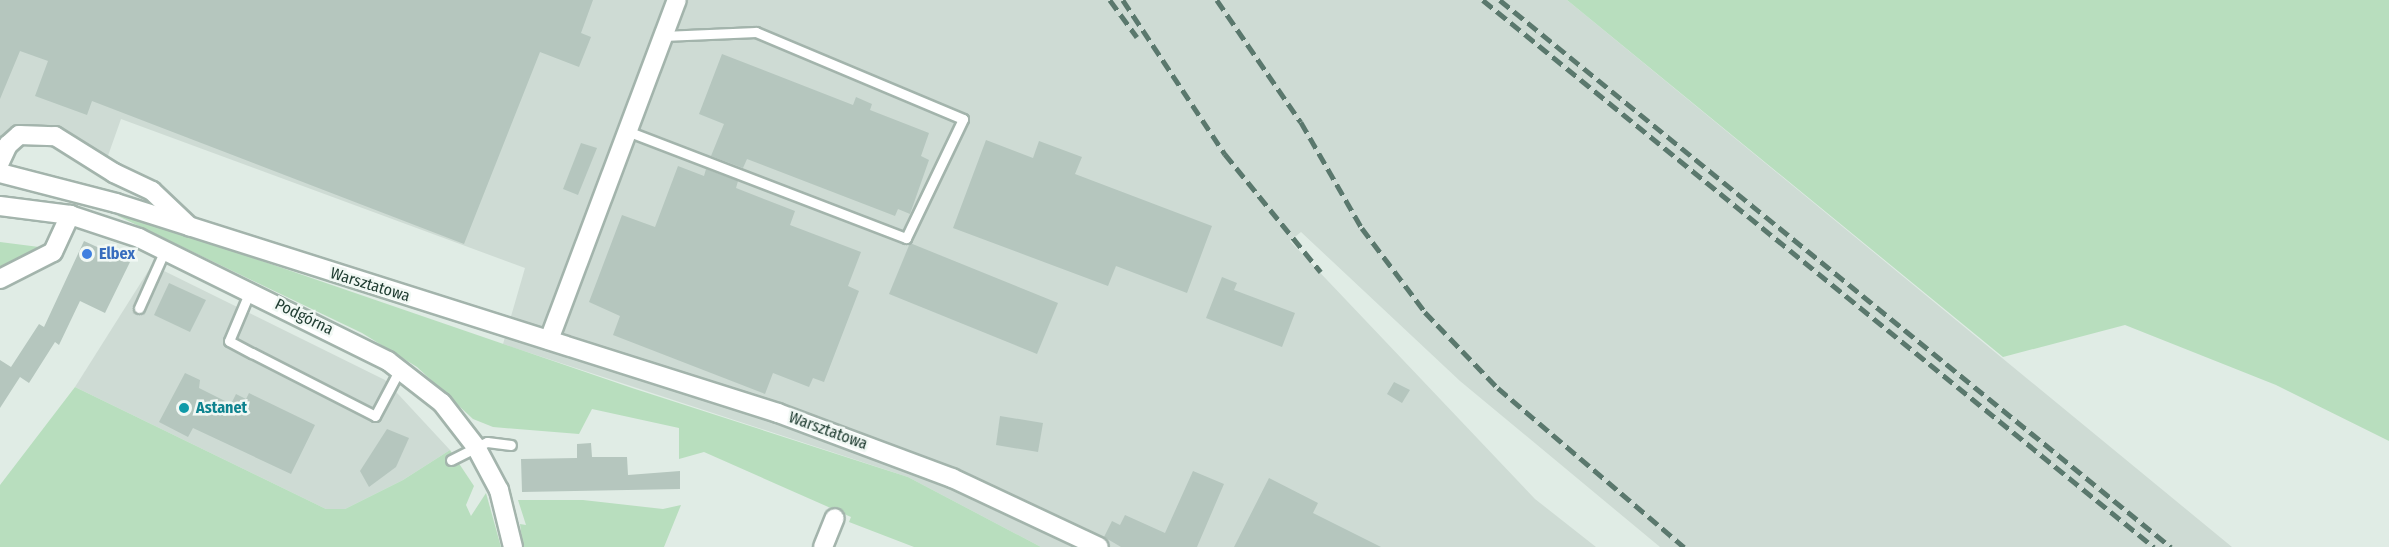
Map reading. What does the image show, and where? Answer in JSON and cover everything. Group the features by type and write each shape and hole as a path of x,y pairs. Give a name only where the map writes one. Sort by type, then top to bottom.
{"street":[{"path":"549,340 677,0"},
{"name":"Warsztatowa","path":"0,162 8,145 19,135 55,136 114,173 152,191 192,230"},
{"name":"Warsztatowa","path":"0,173 116,203 192,230 745,402 952,478 1099,547"},
{"name":"Podgórna","path":"0,206 70,215 165,250 349,339 400,369 442,403 476,447 499,490 513,547"},
{"path":"0,279 53,252 70,215"},
{"path":"823,547 835,518"}],"lane":[{"path":"627,131 906,238 963,119 756,32 663,36"},
{"path":"139,308 165,250"},
{"path":"250,291 229,341 375,416 400,369"},
{"path":"451,460 487,442 511,445"}],"shaded area":[{"path":"0,0 1567,0 2232,547 1660,547 1460,381 1301,232 1290,241 1535,499 1596,547 1041,547 908,477 503,344 525,268 121,119 104,167 26,132 0,158"},
{"path":"152,265 385,380 450,450 403,480 345,509 326,509 75,387"}],"green space":[{"path":"1567,0 2389,0 2389,441 2276,385 2125,325 2003,357"},
{"path":"119,212 632,388 908,477 1041,547 914,547 849,522 851,517 704,452 679,459 679,428 592,409 579,434 493,427 473,419 417,367 362,333 118,216"},
{"path":"0,242 47,248 17,260 12,272 0,279"},
{"path":"75,387 326,509 345,509 403,480 450,450 474,486 466,505 471,516 486,493 501,547 0,547 0,485"},
{"path":"518,500 583,500 663,509 681,505 664,547 523,547 520,524 526,525"}],"building":[{"path":"0,0 593,0 581,33 591,37 579,67 540,52 464,244 92,101 87,115 35,96 48,61 20,51 0,99"},
{"path":"722,54 853,105 856,97 872,104 870,110 929,133 921,156 929,160 910,214 898,209 895,216 747,159 743,168 711,156 724,124 699,114"},
{"path":"986,140 1033,158 1039,141 1082,157 1075,174 1212,226 1187,293 1116,266 1108,286 953,228"},
{"path":"581,143 597,148 578,195 563,189"},
{"path":"678,166 704,176 706,169 738,181 736,188 795,211 790,225 861,252 848,286 859,291 824,382 813,378 809,387 773,373 765,394 613,335 620,316 589,302 622,215 655,227"},
{"path":"84,241 130,262 105,313 80,301 59,345 55,342 29,383 20,377 0,408 0,360 11,367 39,324 44,327"},
{"path":"910,243 1058,303 1037,354 889,294"},
{"path":"1222,277 1237,283 1234,290 1295,313 1282,347 1206,318"},
{"path":"169,283 206,300 190,332 154,315"},
{"path":"185,373 200,380 199,388 231,404 236,394 246,399 249,393 315,425 291,474 193,428 188,437 159,422"},
{"path":"1394,382 1410,390 1402,403 1387,394"},
{"path":"1000,416 1043,423 1038,452 996,445"},
{"path":"387,429 409,438 396,467 369,487 360,471"},
{"path":"591,443 592,457 627,457 628,475 680,471 680,489 522,492 521,459 577,458 577,444"},
{"path":"1193,471 1224,484 1197,547 1121,547 1104,537 1112,521 1120,525 1125,515 1165,533"},
{"path":"1269,478 1318,503 1313,513 1381,547 1234,547"}],"railway":[{"path":"1110,0 1137,37"},
{"path":"1123,0 1225,154 1321,272"},
{"path":"1217,0 1301,122 1362,228 1425,312 1498,388 1684,547"},
{"path":"1483,0 2154,547"},
{"path":"1500,0 2171,547"}],"place":[{"name":"Elbex","path":"87,254"},
{"name":"Astanet","path":"184,408"}]}
